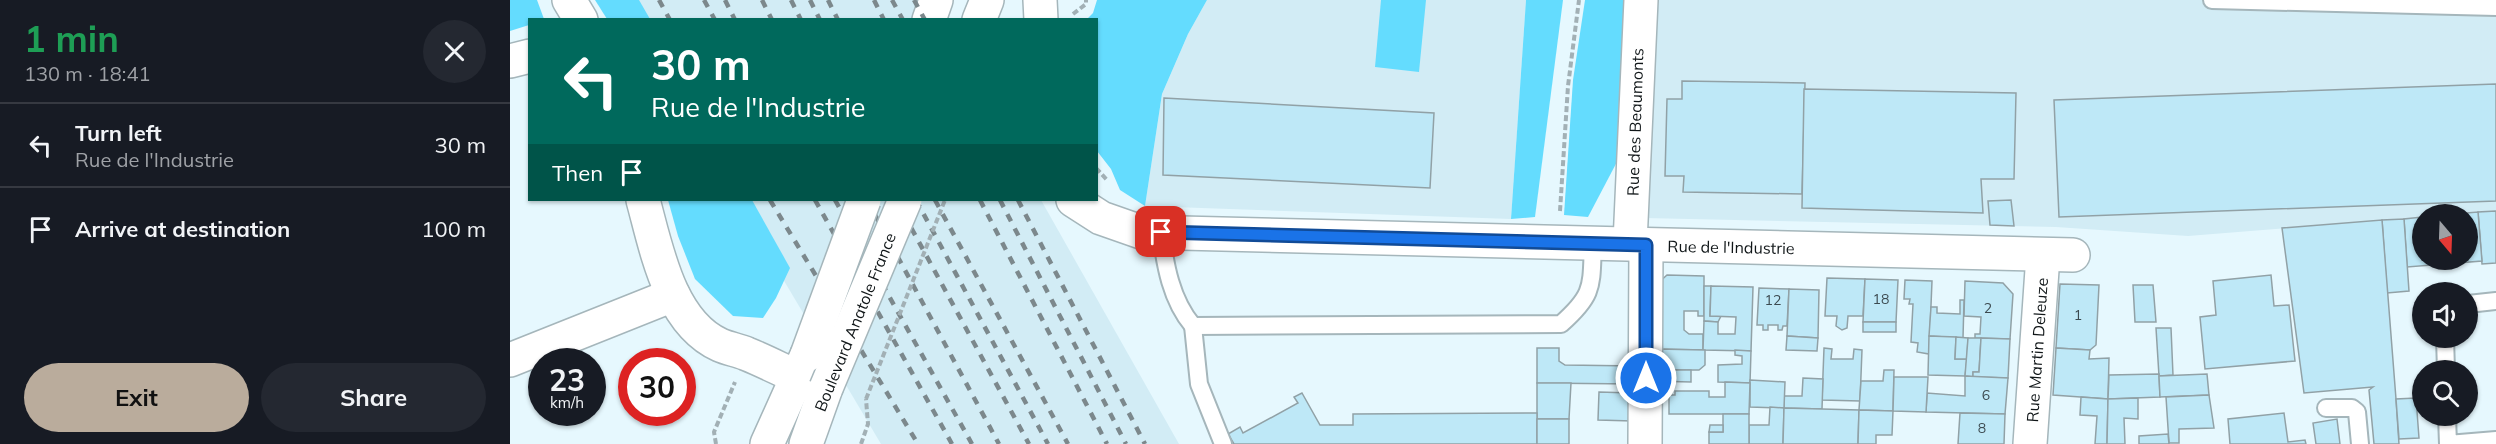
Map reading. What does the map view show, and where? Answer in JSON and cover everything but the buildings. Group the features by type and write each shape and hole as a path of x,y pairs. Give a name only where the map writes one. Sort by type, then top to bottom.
{"street":[{"path":"569,0 580,18"},
{"path":"980,18 987,0"},
{"path":"1040,0 1041,18"},
{"name":"Rue des Beaumonts","path":"1641,0 1638,244 1645,444"},
{"path":"510,61 528,56"},
{"path":"643,201 662,271 673,295 694,324 714,342 810,374"},
{"name":"Boulevard Anatole France","path":"806,444 810,374 864,201"},
{"name":"Boulevard Anatole France","path":"768,444 810,374 904,201"},
{"name":"Rue de l'Industrie","path":"1075,201 1101,218 1141,232 2058,255"},
{"name":"Rue Martin Deleuze","path":"2030,444 2058,255"},
{"path":"510,360 673,295"}],"lane":[{"path":"2212,0 2496,8"},
{"path":"1161,232 1164,258 1179,309 1193,326 1199,384 1223,444"},
{"path":"1193,326 1561,324 1581,306 1591,289 1593,243"},
{"path":"2478,303 2496,301"},
{"path":"2326,408 2352,408 2357,412 2360,444"},
{"path":"2447,426 2448,444 2496,440"}],"path":[{"path":"1071,18 1086,4 1086,0"},
{"path":"1558,243 1568,86 1579,0"},
{"path":"1098,170 1108,181"},
{"path":"861,444 868,423 866,399 945,201"},
{"path":"716,444 714,432 747,354"}],"shaded area":[{"path":"510,0 537,0 544,18 528,18 528,25 510,31"},
{"path":"595,0 639,0 649,18 606,18"},
{"path":"618,0 931,0 941,18 629,18"},
{"path":"1097,0 1207,0 1188,34 1162,94 1145,206 1120,190 1111,169 1098,152 1098,18 1088,18 1093,13"},
{"path":"1207,0 1526,0 1511,219 1145,206 1162,94 1188,34"},
{"path":"1381,0 1426,0 1419,72 1375,67"},
{"path":"1526,0 1563,0 1535,217 1511,219"},
{"path":"1585,0 1635,0 1629,139 1588,217 1564,215 1573,80"},
{"path":"1654,0 2496,0 2496,211 2478,212 2478,204 2412,204 2412,218 2188,236 2056,227 1644,218"},
{"path":"668,201 753,201 790,268 776,298 763,318 733,316 695,279 678,236"},
{"path":"737,201 1042,201 1179,444 881,444"}],"railway":[{"path":"659,0 669,18"},
{"path":"704,0 714,18"},
{"path":"725,0 734,18"},
{"path":"762,0 771,18"},
{"path":"791,0 800,18"},
{"path":"810,0 819,18"},
{"path":"828,0 837,18"},
{"path":"874,0 883,18"},
{"path":"892,0 902,18"},
{"path":"914,0 924,18"},
{"path":"771,201 918,444"},
{"path":"816,201 952,444"},
{"path":"836,201 972,444"},
{"path":"868,201 999,444"},
{"path":"897,201 1029,444"},
{"path":"917,201 1048,444"},
{"path":"936,201 1068,444"},
{"path":"981,201 1107,444"},
{"path":"1001,201 1126,444"},
{"path":"1019,201 1145,444"}],"route":[{"path":"1161,232 1646,245 1646,378"}]}
